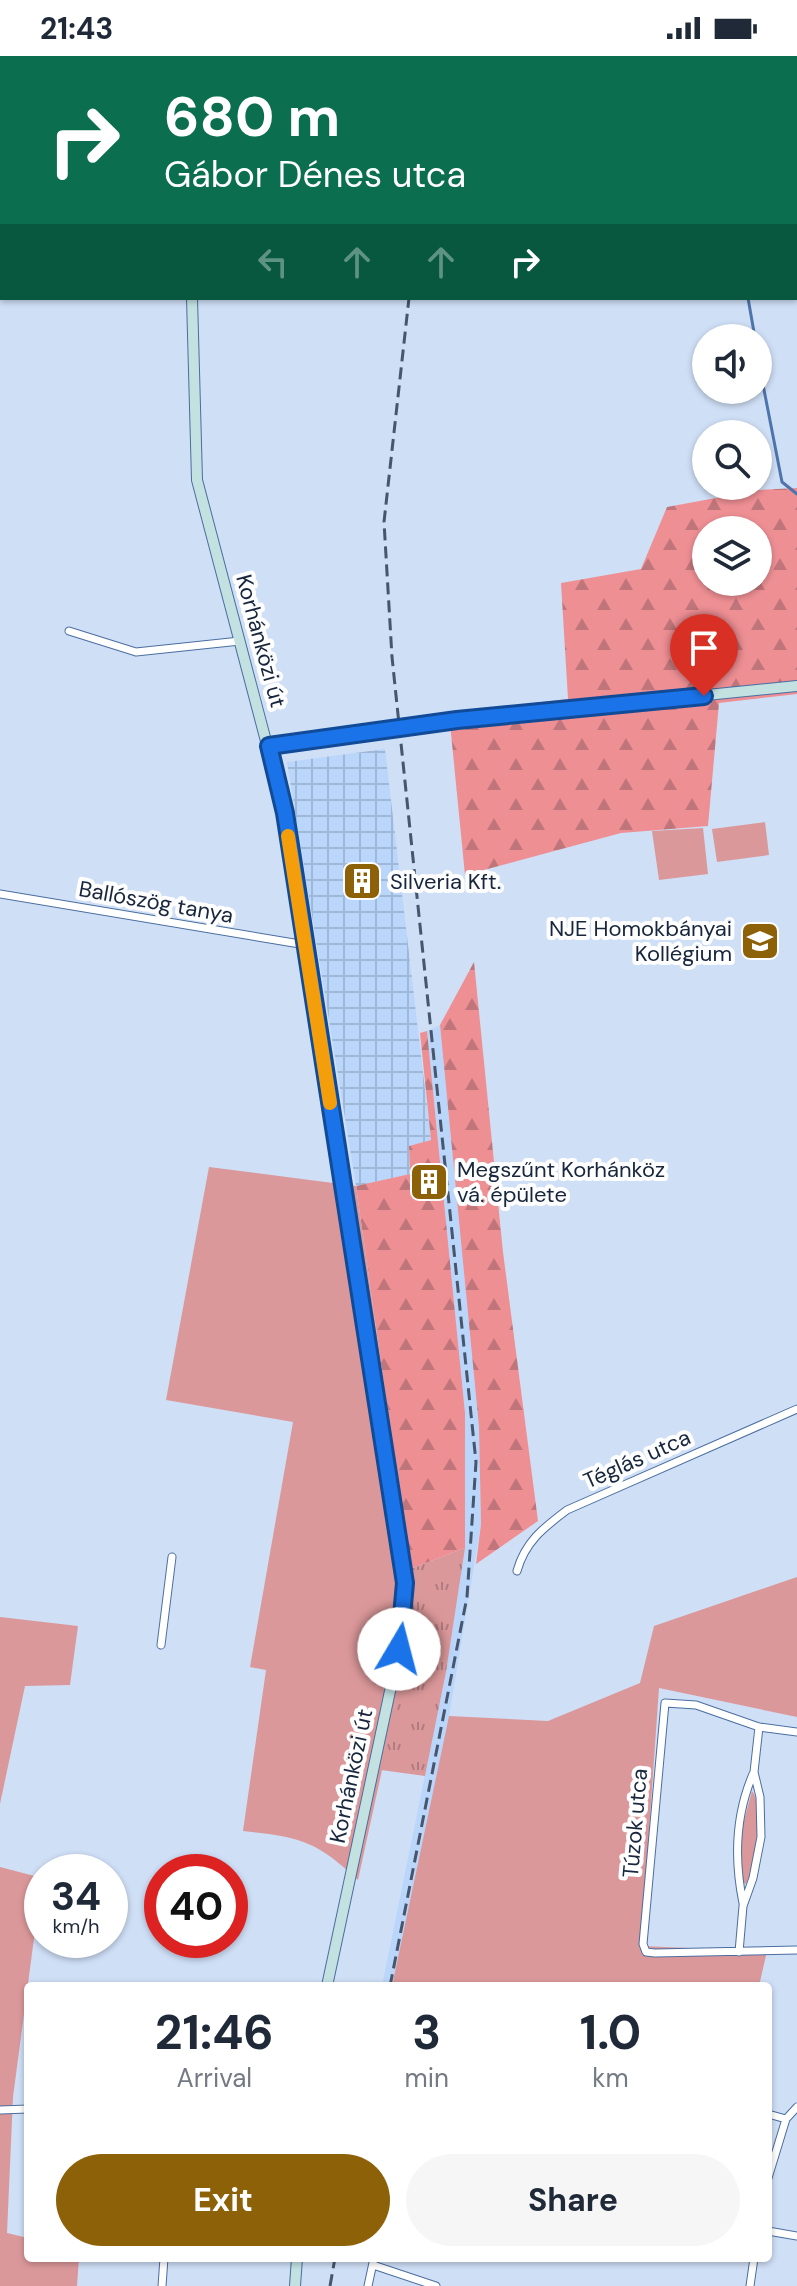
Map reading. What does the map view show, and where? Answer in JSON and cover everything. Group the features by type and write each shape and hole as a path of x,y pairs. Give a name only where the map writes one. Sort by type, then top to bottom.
{"street":[{"name":"Korhánközi út","path":"192,300 197,480 285,813 405,1592 399,1649 328,1982"},
{"path":"69,631 136,652 240,641"},
{"path":"269,746 457,720 797,686"},
{"name":"Ballószög tanya","path":"0,894 306,945"},
{"name":"Téglás utca","path":"517,1571 522,1555 536,1534 567,1510 797,1409"},
{"path":"161,1645 172,1557"},
{"name":"Túzok utca","path":"797,1732 759,1727 696,1705 670,1702 663,1707 643,1944 646,1952 655,1953 797,1950"},
{"path":"743,1906 737,1877 737,1834 745,1793 754,1772 759,1727"},
{"path":"739,1952 743,1906 753,1878 761,1837 760,1797 754,1772"},
{"path":"772,2165 786,2119 797,2107"},
{"path":"0,2110 24,2109"},
{"path":"772,2115 786,2119"},
{"path":"772,2232 797,2236"},
{"path":"162,2286 164,2262"},
{"path":"295,2286 297,2262"},
{"path":"368,2286 374,2262 436,2286"},
{"path":"750,2286 753,2262"}],"shaded area":[{"path":"385,749 431,1140 409,1146 411,1174 356,1186 287,762"},
{"path":"440,1025 479,1427 481,1524 449,1716 393,1982 383,1982 446,1672 465,1548 465,1413 427,1031"}],"green space":[{"path":"797,488 797,694 719,703 708,826 621,833 465,875 449,713 568,699 561,583 641,569 667,507 705,500 772,500 772,489"},
{"path":"765,822 769,855 717,862 712,829"},
{"path":"703,828 708,874 659,880 652,831"},
{"path":"474,962 503,1252 538,1521 476,1564 481,1524 479,1427 440,1025"},
{"path":"427,1031 465,1413 465,1548 410,1569 356,1186 410,1174 409,1146 431,1140 420,1033"},
{"path":"209,1167 356,1186 410,1569 409,1633 404,1669 358,1880 318,1848 293,1839 243,1831 266,1670 250,1667 293,1422 166,1400"},
{"path":"465,1548 446,1672 425,1776 381,1770 409,1633 410,1569"},
{"path":"797,1577 797,1717 659,1688 641,1946 767,1951 760,1982 393,1982 449,1716 548,1721 640,1683 654,1626"},
{"path":"0,1617 78,1626 70,1685 25,1686 0,1804"},
{"path":"752,1791 756,1798 758,1823 746,1884 742,1882 742,1828"},
{"path":"0,1867 24,1873 24,1958 31,1958 28,1982 24,1982 24,2014 13,2097 7,2233 24,2237 24,2262 79,2262 77,2286 0,2286"}],"waterway":[{"path":"748,300 753,324"},
{"path":"767,404 782,482 797,494"}],"railway":[{"path":"391,1982 467,1597 476,1462 392,657 384,522 409,300"},
{"path":"330,2286 334,2262"}],"slow traffic":[{"path":"288,836 330,1103"}],"place":[{"name":"Silveria Kft.","path":"362,881"},
{"name":"NJE Homokbányai Kollégium","path":"760,941"},
{"name":"Megszűnt Korhánköz vá. épülete","path":"429,1182"}],"route":[{"path":"399,1649 404,1621 405,1583 285,813 269,746 457,720 704,696"}]}
